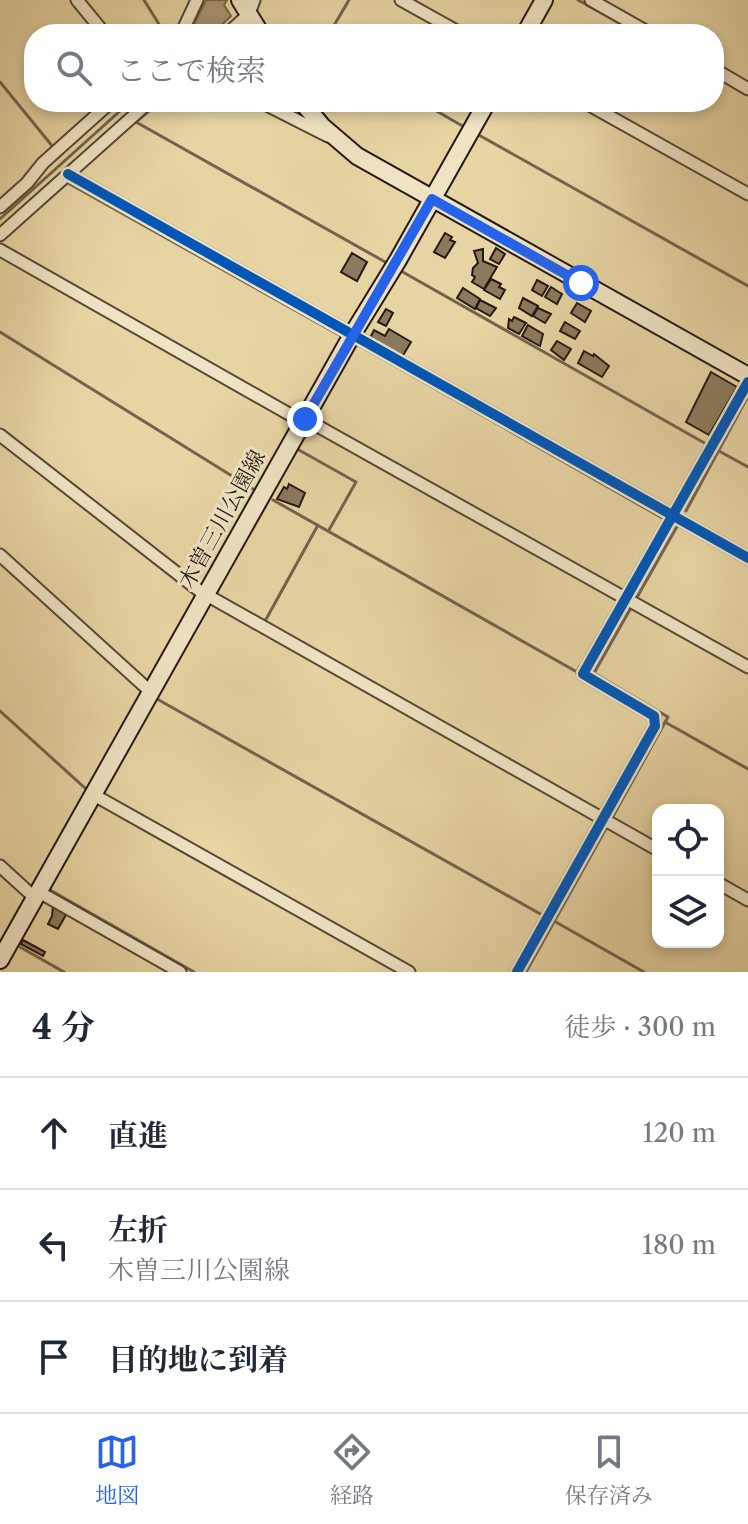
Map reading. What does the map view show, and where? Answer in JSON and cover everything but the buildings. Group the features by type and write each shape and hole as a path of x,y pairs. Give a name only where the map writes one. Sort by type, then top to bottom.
{"main road":[{"path":"531,24 544,0"},
{"path":"248,5 257,24"},
{"path":"311,112 357,156 748,376"},
{"name":"木曽三川公園線","path":"0,960 481,112"}],"street":[{"path":"77,0 97,24"},
{"path":"186,24 197,0"},
{"path":"401,0 444,24"},
{"path":"591,0 633,24"},
{"path":"234,24 248,5"},
{"path":"724,75 748,89"},
{"path":"0,207 100,112"},
{"path":"0,235 138,112"},
{"path":"281,112 336,139"},
{"path":"602,112 748,194"},
{"path":"68,174 748,558"},
{"path":"0,250 748,667"},
{"path":"517,972 655,726 654,716 583,674 748,382"},
{"path":"0,435 205,595 652,847"},
{"path":"0,555 152,693"},
{"path":"94,795 409,972"},
{"path":"0,866 37,895 180,972"},
{"path":"724,886 748,900"}],"shaded area":[{"path":"206,0 227,0 224,5 231,16 223,24 194,24"}],"waterway":[{"path":"144,0 159,24"},
{"path":"335,24 349,0"},
{"path":"578,0 621,24"},
{"path":"0,82 24,111"},
{"path":"724,82 748,95"},
{"path":"24,112 53,147"},
{"path":"0,219 119,112"},
{"path":"148,112 136,122 387,263"},
{"path":"438,112 466,128"},
{"path":"477,134 748,286"},
{"path":"68,183 343,337"},
{"path":"401,271 708,445"},
{"path":"0,332 253,489"},
{"path":"357,344 666,520"},
{"path":"686,511 748,396"},
{"path":"299,450 356,482 329,530"},
{"path":"719,451 748,467"},
{"path":"273,500 577,672 580,666 583,667"},
{"path":"636,599 679,523"},
{"path":"264,623 318,525"},
{"path":"612,818 668,717 594,673 632,606"},
{"path":"157,699 544,916"},
{"path":"0,711 86,789"},
{"path":"665,722 748,769"},
{"path":"526,972 608,825"},
{"path":"50,890 194,972"},
{"path":"554,921 644,972"},
{"path":"20,947 64,972"}],"cycle path":[{"path":"68,174 748,558"},
{"path":"517,972 655,726 654,716 583,674 748,382"}],"route":[{"path":"305,419 432,199 581,283"}]}
